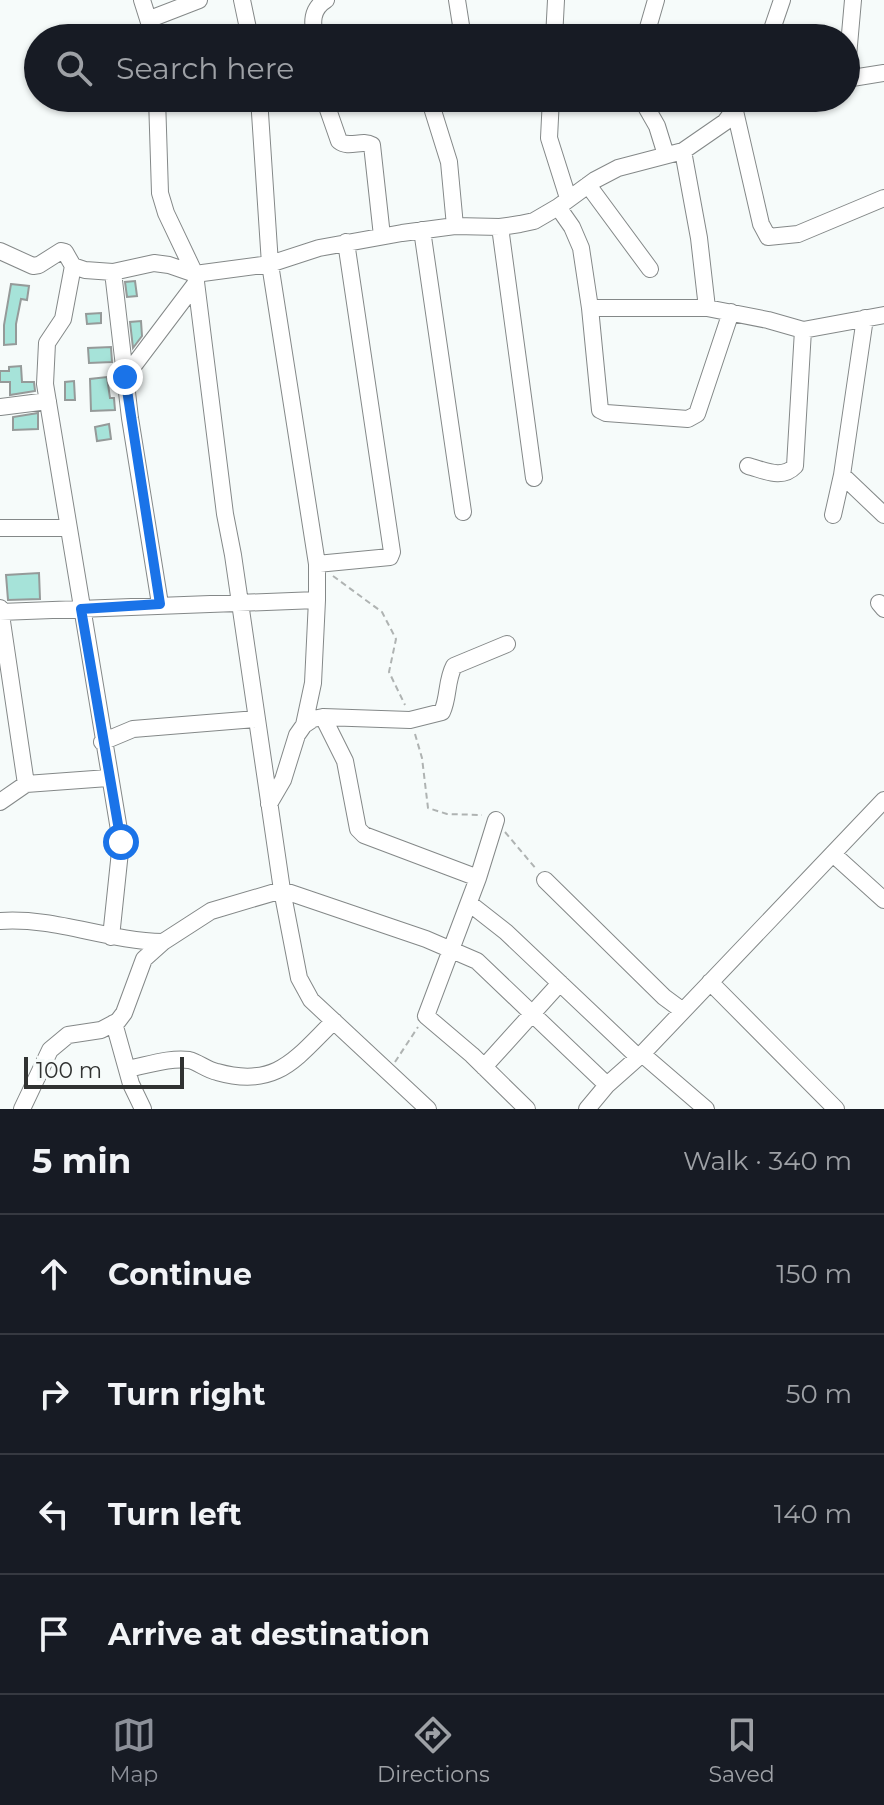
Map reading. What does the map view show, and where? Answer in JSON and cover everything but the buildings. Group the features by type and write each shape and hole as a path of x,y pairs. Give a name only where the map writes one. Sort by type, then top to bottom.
{"street":[{"path":"142,0 151,24"},
{"path":"150,19 199,0"},
{"path":"242,0 247,24"},
{"path":"313,24 320,3 326,0"},
{"path":"457,0 461,24"},
{"path":"555,24 556,0"},
{"path":"649,24 656,0"},
{"path":"774,24 782,0"},
{"path":"851,24 853,0"},
{"path":"860,77 884,73"},
{"path":"157,112 160,193 195,278 225,514 282,890 299,978 311,1000 428,1109"},
{"path":"260,112 270,264 317,564 313,683 304,725 297,735 283,780 269,804"},
{"path":"329,112 339,141 343,144 372,145 382,236"},
{"path":"433,112 449,162 455,226"},
{"path":"550,112 549,138 563,202 581,248 600,410 688,419 697,414 731,312"},
{"path":"649,112 674,153 699,238 707,308"},
{"path":"0,251 33,266 63,251 73,266 85,270 113,272 154,263 169,265 195,278 270,264 346,242 455,226 500,227 534,221 618,168 674,153 725,122 733,112"},
{"path":"740,112 761,224 768,237 798,234 884,198"},
{"path":"588,185 650,269"},
{"path":"500,227 534,478"},
{"path":"422,230 463,512"},
{"path":"317,564 378,560 390,557 392,552 346,242"},
{"path":"73,266 63,319 47,343 45,384 121,850 111,937"},
{"path":"113,272 125,377 160,604"},
{"path":"125,377 195,278"},
{"path":"590,308 707,308 803,330 884,315"},
{"path":"833,515 842,475 865,318"},
{"path":"748,466 780,474 789,472 795,466 803,330"},
{"path":"0,407 48,401"},
{"path":"842,475 884,515"},
{"path":"0,528 68,528"},
{"path":"26,784 0,611 317,600"},
{"path":"304,725 323,717 410,720 442,712 454,666 507,644"},
{"path":"323,717 345,761 358,829 364,835 478,878"},
{"path":"102,742 133,729 257,719"},
{"path":"0,802 26,784 108,778"},
{"path":"587,1109 884,800"},
{"path":"496,820 478,878 426,1016 527,1109"},
{"path":"833,854 884,900"},
{"path":"545,880 664,997 683,1011"},
{"path":"22,1109 50,1050 68,1035 101,1030 114,1023 124,1013 144,959 163,942 211,911 282,890 452,949 477,961 607,1085"},
{"path":"469,903 506,932 640,1055 706,1109"},
{"path":"0,921 55,924 111,937 163,942"},
{"path":"710,982 836,1109"},
{"path":"484,1067 560,983"},
{"path":"127,1069 188,1060 218,1073 248,1076 272,1074 291,1063 334,1021"},
{"path":"114,1023 143,1109"}],"path":[{"path":"388,1071 426,1016"}],"route":[{"path":"121,842 81,609 160,604 125,377"}]}
